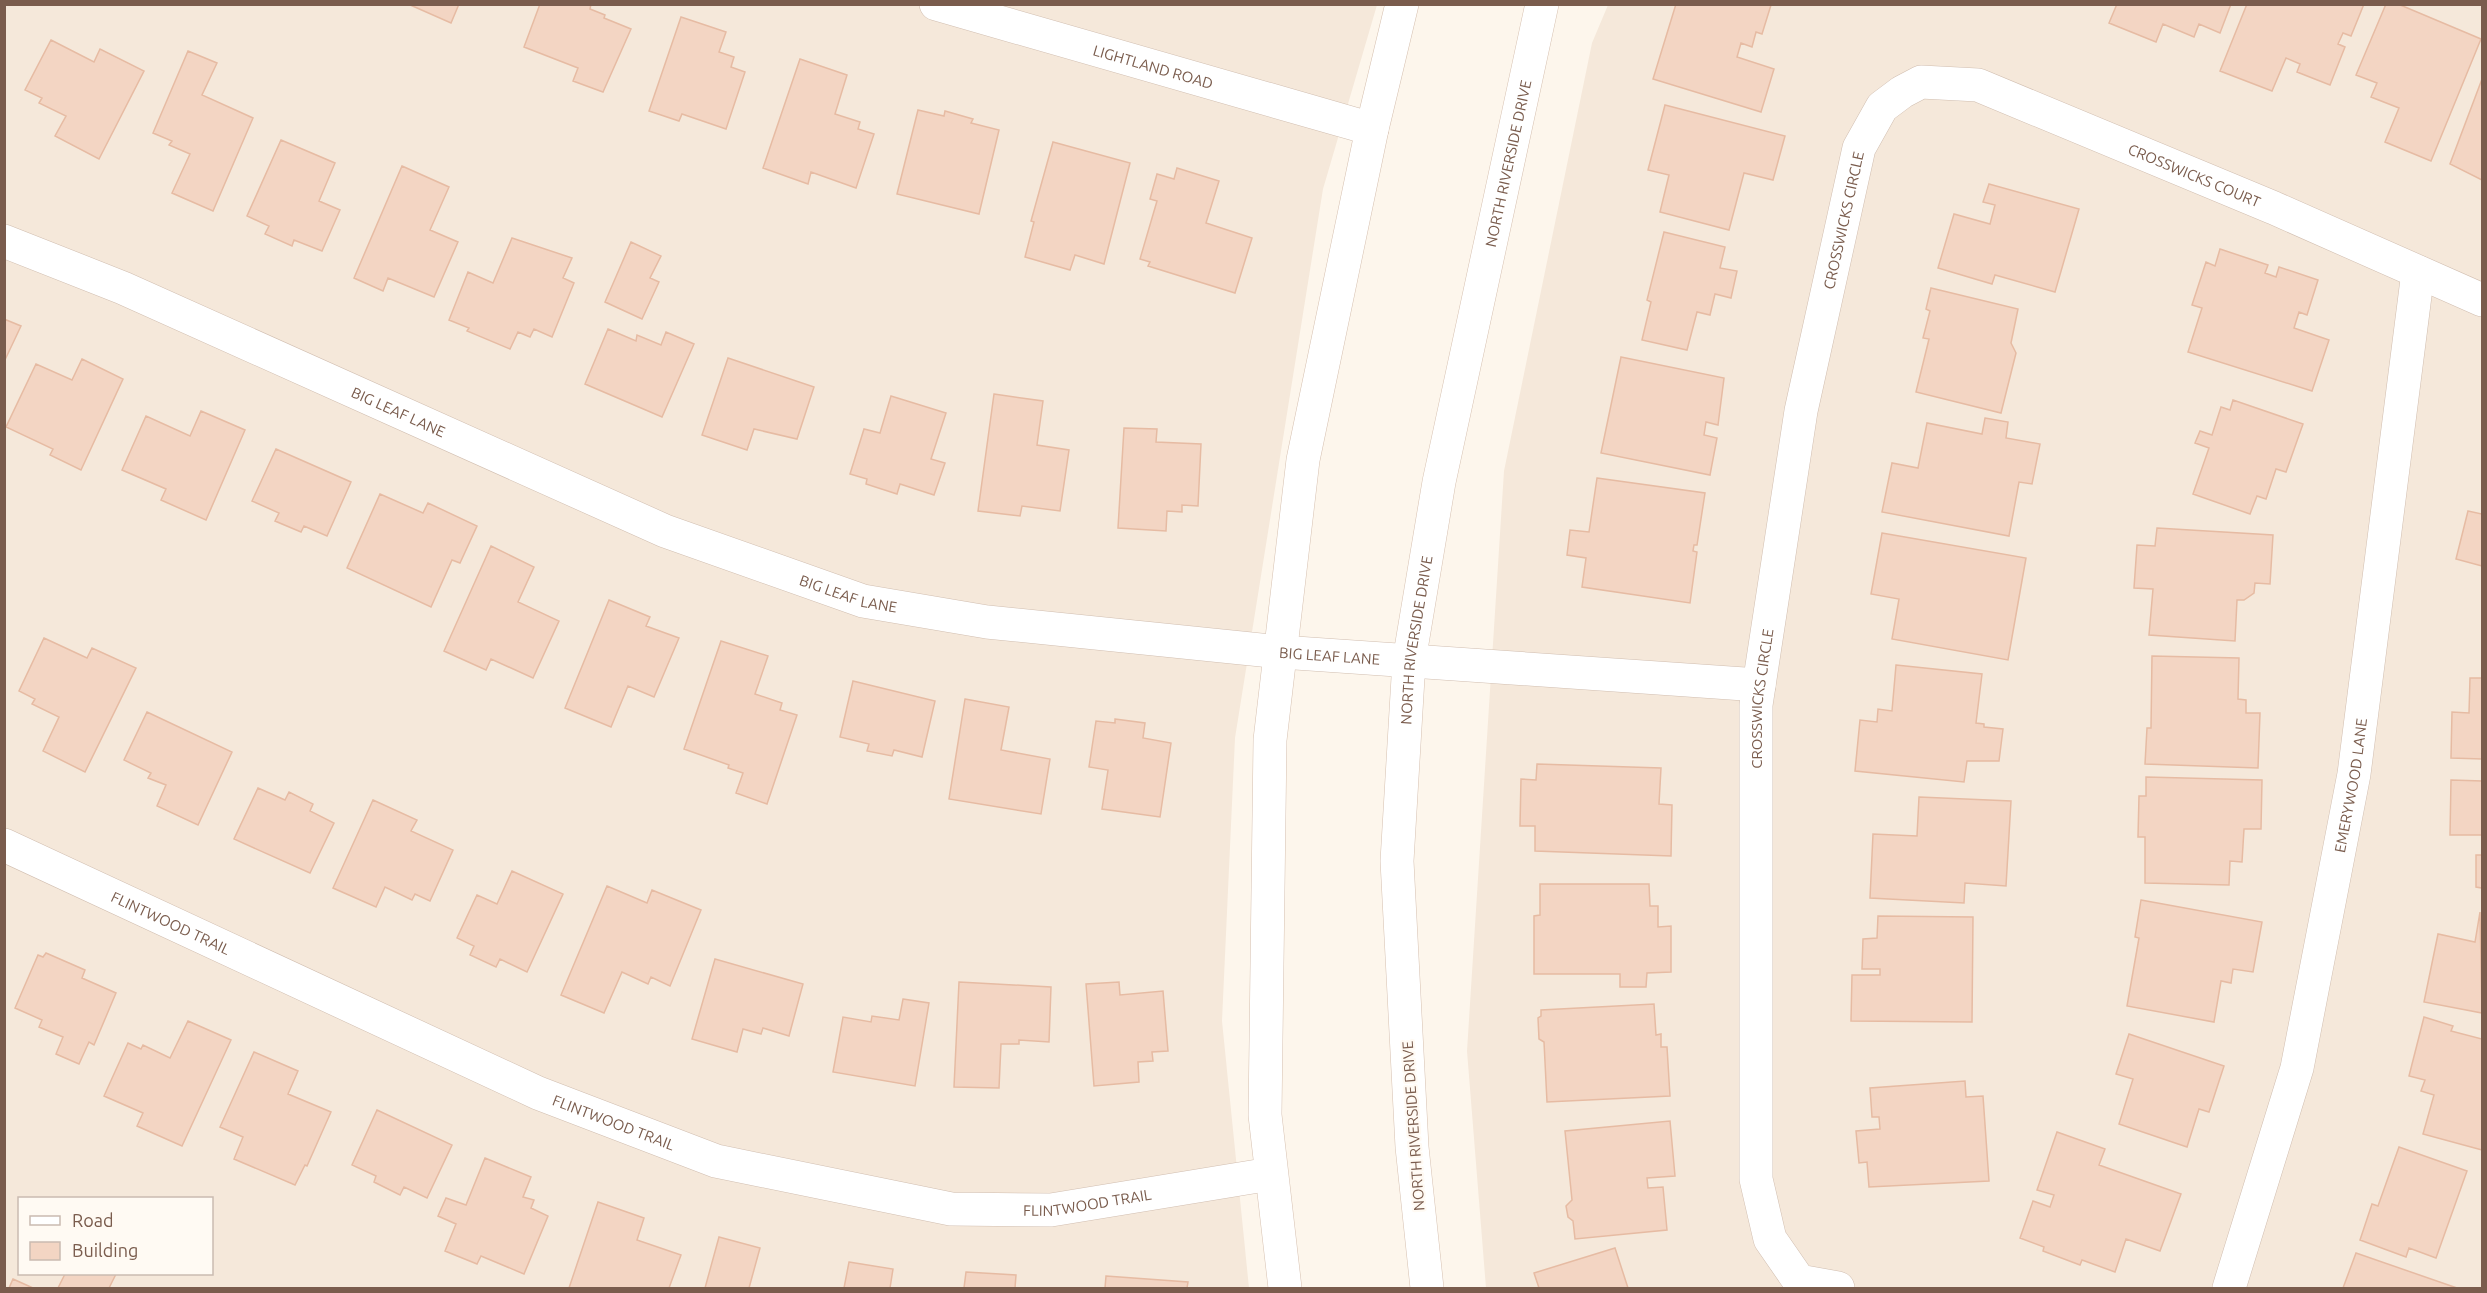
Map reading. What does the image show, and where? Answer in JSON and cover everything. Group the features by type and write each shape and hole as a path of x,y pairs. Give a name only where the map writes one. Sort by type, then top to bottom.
{"street":[{"name":"LIGHTLAND ROAD","path":"936,4 1372,129"},
{"path":"1285,1288 1270,1174 1265,1115 1270,741 1303,460 1372,129 1402,4"},
{"name":"NORTH RIVERSIDE DRIVE","path":"1427,1288 1412,1147 1397,861 1409,660 1439,482 1542,4"},
{"name":"CROSSWICKS COURT","path":"1902,92 1922,82 1978,85 2274,208 2482,300"},
{"name":"CROSSWICKS CIRCLE","path":"1838,1288 1799,1281 1770,1239 1756,1179 1756,705 1802,411 1859,148 1882,107 1902,92"},
{"name":"BIG LEAF LANE","path":"4,241 123,288 665,531 863,601 987,622 1281,652 1759,685"},
{"name":"EMERYWOOD LANE","path":"2229,1288 2297,1068 2354,774 2418,272"},
{"name":"FLINTWOOD TRAIL","path":"4,845 537,1093 716,1161 951,1209 1051,1210 1270,1174"}],"shaded area":[{"path":"5,5 1377,5 1323,189 1235,738 1222,1021 1249,1288 5,1288"},
{"path":"1608,5 2482,5 2482,1288 1486,1288 1467,1051 1504,471 1592,43"}],"building":[{"path":"408,4 459,4 451,23"},
{"path":"540,4 591,4 590,9 605,15 604,18 631,29 603,92 573,81 578,68 524,47"},
{"path":"1676,4 1771,5 1762,34 1756,32 1752,47 1741,43 1737,57 1774,69 1761,112 1653,79"},
{"path":"2117,4 2231,4 2220,33 2199,24 2194,37 2163,24 2156,42 2109,23"},
{"path":"2247,4 2364,4 2351,36 2343,33 2338,44 2345,47 2330,85 2297,72 2300,64 2286,58 2272,91 2220,71"},
{"path":"2386,4 2398,4 2481,39 2431,161 2385,142 2399,108 2371,97 2377,83 2356,75"},
{"path":"681,17 726,32 719,52 734,57 731,67 745,72 726,129 682,114 679,121 649,111"},
{"path":"51,40 94,62 100,49 144,71 99,159 55,136 66,116 39,103 42,98 25,90"},
{"path":"188,51 217,63 202,95 253,118 213,211 172,193 190,154 169,145 172,141 153,133"},
{"path":"800,59 847,75 835,114 860,122 858,129 874,134 856,188 811,172 808,184 763,168"},
{"path":"2482,79 2482,180 2450,164"},
{"path":"1665,105 1785,136 1773,180 1744,173 1729,230 1660,212 1669,175 1648,170"},
{"path":"918,110 944,116 945,111 973,119 971,123 999,130 979,214 897,194"},
{"path":"281,140 335,163 319,201 340,210 322,251 294,240 292,246 265,234 269,226 247,216"},
{"path":"1053,142 1130,163 1104,264 1075,255 1070,270 1025,257 1034,222 1031,221"},
{"path":"402,166 449,187 430,230 458,242 434,297 388,278 383,291 354,278"},
{"path":"1177,168 1219,181 1206,223 1252,238 1235,293 1148,266 1150,262 1140,259 1157,201 1150,199 1157,174 1174,179"},
{"path":"1989,184 2079,209 2055,292 1995,275 1992,284 1938,268 1954,214 1990,224 1995,205 1983,202"},
{"path":"1664,232 1725,247 1720,268 1737,271 1731,298 1715,294 1710,315 1697,312 1687,350 1642,340 1651,302 1647,300"},
{"path":"512,238 572,258 563,278 574,283 552,337 534,329 530,337 518,332 510,349 467,331 469,328 449,320 468,272 493,283"},
{"path":"631,242 661,256 650,278 659,282 642,319 605,302"},
{"path":"2220,249 2268,265 2265,273 2276,277 2279,267 2318,280 2307,315 2299,312 2294,328 2329,340 2312,391 2188,352 2202,308 2192,305 2206,262 2215,266"},
{"path":"1931,288 2018,309 2011,343 2016,353 2001,413 1916,392 1929,339 1923,338 1930,311 1926,309"},
{"path":"4,319 21,326 4,362"},
{"path":"608,329 636,341 637,335 661,345 666,332 694,344 662,417 585,384"},
{"path":"1621,357 1724,378 1718,425 1706,422 1704,435 1717,438 1710,475 1601,453"},
{"path":"728,358 814,387 797,439 754,429 747,450 702,435"},
{"path":"82,359 123,379 81,470 50,455 53,449 6,427 36,364 72,380"},
{"path":"994,394 1043,401 1037,445 1069,450 1060,511 1022,506 1020,516 978,511"},
{"path":"891,396 946,413 931,459 945,463 934,495 900,484 897,494 866,484 867,479 850,474 864,429 880,433"},
{"path":"2233,400 2303,424 2286,472 2276,469 2266,499 2257,496 2250,514 2193,494 2209,448 2195,443 2200,431 2212,435 2221,407 2230,410"},
{"path":"201,411 245,430 206,520 161,500 166,489 122,470 146,416 190,436"},
{"path":"1985,418 2008,422 2006,438 2040,444 2032,484 2019,482 2009,536 1882,512 1892,463 1918,468 1927,423 1982,434"},
{"path":"1124,428 1157,429 1156,442 1201,444 1198,506 1182,505 1182,512 1167,511 1166,531 1118,528"},
{"path":"276,449 351,482 327,536 304,526 301,532 275,521 279,513 252,501"},
{"path":"1597,478 1705,493 1697,545 1694,545 1693,551 1697,552 1690,603 1582,587 1586,558 1567,555 1570,530 1589,532"},
{"path":"380,494 423,513 428,503 477,526 460,563 452,560 431,607 347,568"},
{"path":"2468,511 2482,514 2482,566 2456,559"},
{"path":"2157,528 2273,535 2270,584 2255,583 2254,593 2244,600 2237,600 2235,641 2149,635 2153,589 2134,588 2137,545 2155,546"},
{"path":"1882,533 2026,558 2008,660 1892,639 1899,599 1871,594"},
{"path":"491,546 534,567 518,602 559,621 533,678 491,659 486,670 444,651"},
{"path":"609,600 650,617 646,626 679,638 654,697 628,686 611,727 565,708"},
{"path":"44,638 87,658 92,648 136,668 85,772 43,751 59,717 32,704 35,699 19,691"},
{"path":"721,641 768,656 755,694 782,703 780,710 797,715 767,804 736,793 743,773 728,768 729,765 684,749"},
{"path":"2152,656 2239,658 2238,699 2246,700 2246,713 2260,713 2258,768 2145,764 2147,728 2151,728"},
{"path":"1896,665 1982,674 1976,723 1984,724 1984,727 2003,729 1999,761 1967,761 1964,782 1855,771 1860,720 1877,722 1878,709 1892,711"},
{"path":"2470,678 2482,678 2482,759 2451,758 2452,712 2469,713"},
{"path":"853,681 935,701 922,757 894,750 892,756 867,751 869,744 840,737"},
{"path":"965,699 1009,707 1001,750 1050,759 1041,814 949,799"},
{"path":"147,712 232,752 198,825 157,806 166,785 148,778 151,773 124,760"},
{"path":"1115,719 1145,723 1143,738 1171,743 1160,817 1102,809 1108,770 1089,767 1096,721 1115,723"},
{"path":"1537,764 1661,768 1659,804 1672,805 1671,856 1535,851 1535,826 1520,826 1521,779 1536,780"},
{"path":"2146,777 2262,780 2261,829 2244,829 2242,862 2230,861 2229,885 2145,883 2145,837 2138,837 2139,796 2146,796"},
{"path":"2451,780 2482,781 2482,835 2450,835"},
{"path":"258,788 285,800 289,792 313,804 310,811 334,823 310,873 234,839"},
{"path":"1919,797 2011,801 2006,886 1965,883 1964,903 1870,898 1873,834 1917,836"},
{"path":"373,800 417,820 411,831 453,850 430,901 415,894 412,900 385,887 376,907 333,888"},
{"path":"2476,855 2482,855 2482,888 2476,887"},
{"path":"512,871 563,894 527,972 500,959 496,967 470,955 474,946 457,938 477,895 497,904"},
{"path":"1540,884 1649,884 1650,906 1658,906 1658,927 1671,926 1671,972 1647,973 1646,987 1620,987 1620,974 1534,974 1534,916 1540,915"},
{"path":"607,886 647,903 652,890 701,910 670,986 651,977 648,984 622,972 604,1013 561,995"},
{"path":"2141,900 2262,922 2253,972 2233,969 2231,983 2221,981 2214,1022 2127,1006 2139,938 2135,937"},
{"path":"2480,912 2482,1013 2424,1002 2438,934 2475,942"},
{"path":"1878,916 1973,917 1972,1022 1851,1021 1852,975 1880,975 1880,969 1862,969 1863,939 1877,938"},
{"path":"46,953 85,970 82,978 116,993 94,1045 89,1042 79,1064 56,1054 63,1037 39,1027 42,1020 15,1008 38,955 43,957"},
{"path":"715,959 803,984 789,1036 763,1028 761,1034 743,1029 737,1052 692,1039"},
{"path":"959,982 1051,987 1049,1042 1019,1040 1019,1044 1001,1044 999,1088 954,1087"},
{"path":"1119,982 1120,995 1163,991 1168,1051 1152,1052 1153,1061 1138,1062 1139,1082 1094,1086 1086,984"},
{"path":"903,999 929,1003 915,1086 833,1072 843,1017 871,1022 872,1016 899,1020"},
{"path":"1654,1004 1656,1035 1661,1034 1661,1047 1667,1047 1670,1096 1547,1102 1544,1042 1539,1039 1538,1018 1541,1016 1541,1010"},
{"path":"2424,1017 2453,1026 2451,1031 2482,1039 2482,1150 2423,1134 2434,1095 2421,1091 2425,1080 2409,1076"},
{"path":"188,1021 231,1040 182,1146 137,1126 143,1113 104,1096 128,1043 141,1049 143,1045 170,1058"},
{"path":"2129,1034 2224,1066 2209,1112 2199,1109 2187,1147 2119,1124 2133,1079 2116,1074"},
{"path":"254,1052 298,1071 288,1094 331,1112 307,1166 305,1165 295,1185 234,1159 243,1137 220,1127"},
{"path":"1965,1081 1966,1097 1983,1096 1989,1181 1869,1187 1867,1162 1859,1163 1856,1131 1880,1129 1879,1117 1872,1117 1870,1088"},
{"path":"377,1110 452,1145 427,1198 404,1187 400,1195 374,1182 376,1176 352,1165"},
{"path":"1670,1121 1675,1176 1647,1178 1648,1188 1663,1187 1667,1230 1575,1239 1573,1221 1568,1217 1566,1206 1572,1200 1565,1131"},
{"path":"2057,1132 2105,1149 2099,1165 2181,1194 2160,1251 2126,1239 2115,1272 2082,1260 2080,1265 2043,1251 2044,1247 2020,1238 2033,1201 2050,1207 2054,1195 2037,1190"},
{"path":"2399,1147 2467,1171 2436,1258 2409,1248 2406,1257 2360,1240 2372,1204 2378,1206"},
{"path":"485,1158 531,1177 523,1197 534,1200 531,1208 548,1216 524,1274 481,1256 477,1264 445,1251 456,1224 438,1216 446,1198 466,1205"},
{"path":"598,1202 644,1218 637,1240 681,1255 669,1288 569,1288"},
{"path":"719,1237 760,1248 749,1288 705,1288"},
{"path":"1615,1248 1628,1288 1539,1288 1534,1273"},
{"path":"2356,1253 2457,1288 2343,1288"},
{"path":"849,1262 893,1269 890,1288 844,1288"},
{"path":"966,1272 1016,1275 1015,1288 964,1288"},
{"path":"64,1275 116,1275 109,1288 58,1288"},
{"path":"1106,1276 1188,1282 1187,1288 1105,1288"},
{"path":"13,1279 33,1288 9,1288"}]}
